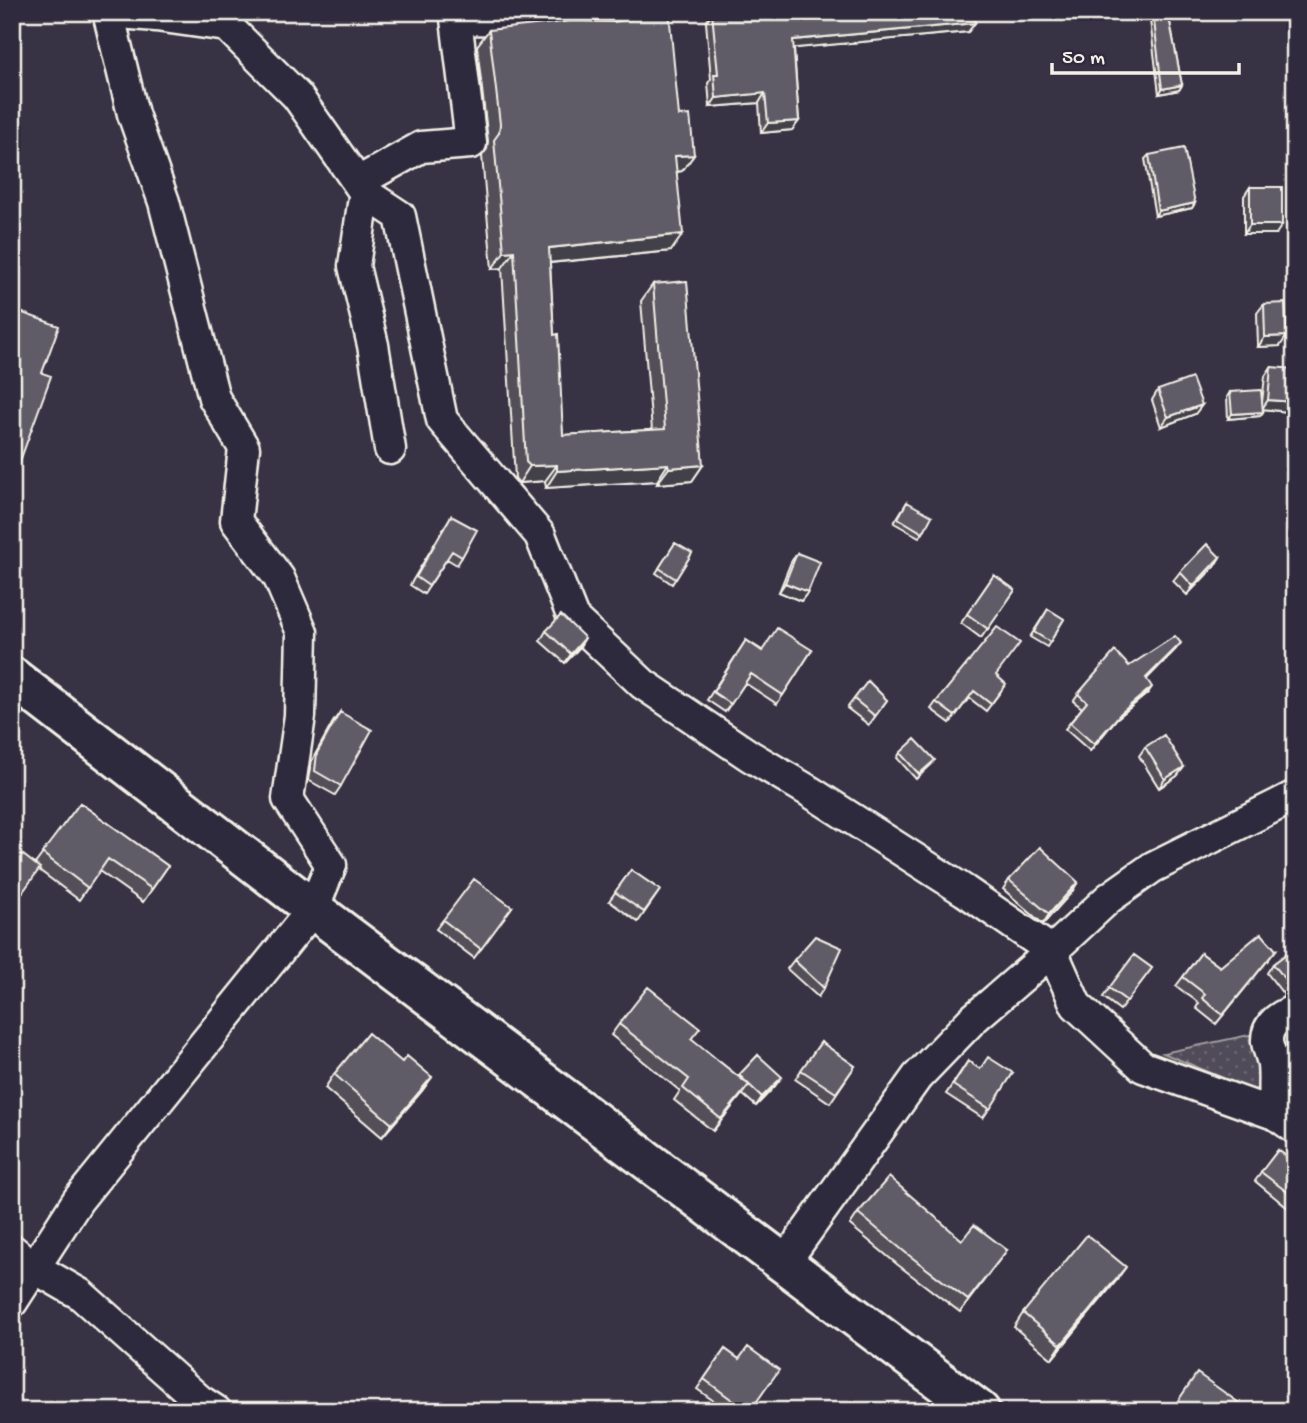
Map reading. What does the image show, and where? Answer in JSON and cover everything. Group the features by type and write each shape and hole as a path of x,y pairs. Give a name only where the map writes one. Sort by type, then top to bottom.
{"main road":[{"path":"12,677 313,909 980,1411"}],"street":[{"path":"12,1302 23,1259 78,1200 313,909 331,866 288,799 300,716 302,632 279,578 236,521 244,448 214,398 164,202 133,114 108,12 227,26 297,96 365,193 400,216 442,420 540,536 573,618 643,684 750,756 810,791 965,891 1052,951 1076,1005 1143,1067 1286,1121"},
{"path":"390,449 373,345 354,266 367,177 422,147 471,143 456,19 601,21 642,12"},
{"path":"784,1263 917,1077 972,1020 1109,898 1153,867 1295,796"},
{"path":"1286,1121 1272,1101 1273,1063 1268,1042 1269,1030 1279,1016 1295,1010"},
{"path":"23,1259 80,1294 216,1411"}],"shaded area":[{"path":"1249,1035 1261,1040 1262,1094 1163,1053"}],"building":[{"path":"669,12 679,116 690,115 694,155 675,156 683,234 549,248 554,335 558,334 563,435 665,429 653,284 687,281 703,465 669,468 668,464 557,471 557,465 530,466 526,462 514,251 504,252 494,140 499,133 500,124 489,30 572,21 613,22"},
{"path":"974,12 975,23 793,40 799,121 768,123 765,93 716,98 714,74 718,74 712,13"},
{"path":"1153,12 1168,12 1182,85 1162,89"},
{"path":"1184,148 1195,203 1158,211 1149,155"},
{"path":"1250,187 1282,187 1282,225 1250,225"},
{"path":"1285,303 1287,336 1265,337 1264,304"},
{"path":"12,309 59,326 42,373 51,376 12,483 13,349"},
{"path":"1271,367 1295,369 1294,402 1268,400"},
{"path":"1192,378 1202,405 1168,417 1158,390"},
{"path":"1261,390 1263,412 1232,414 1230,392"},
{"path":"907,502 932,516 923,533 898,518"},
{"path":"451,516 477,530 462,557 452,551 429,586 416,577"},
{"path":"675,543 692,553 676,579 659,568"},
{"path":"1207,544 1220,557 1193,586 1180,572"},
{"path":"797,553 820,562 808,592 785,583"},
{"path":"994,575 1015,590 988,629 967,614"},
{"path":"1048,609 1064,619 1050,642 1034,632"},
{"path":"561,615 585,638 571,654 546,631"},
{"path":"997,627 1020,643 996,675 1006,684 991,704 974,691 955,716 936,702"},
{"path":"777,628 812,650 783,695 751,674 731,704 713,692 746,640 762,651"},
{"path":"1175,636 1181,643 1146,678 1152,687 1121,713 1094,744 1070,723 1087,702 1078,694 1115,651 1129,666"},
{"path":"868,681 887,700 875,716 854,699"},
{"path":"340,712 372,730 341,786 315,771 317,753"},
{"path":"1164,735 1184,767 1165,779 1145,747"},
{"path":"915,739 935,760 919,774 900,753"},
{"path":"80,803 168,866 152,889 108,859 88,888 42,853"},
{"path":"1040,847 1078,882 1049,914 1009,880"},
{"path":"22,854 40,868 12,907 12,869"},
{"path":"631,870 660,890 644,912 615,892"},
{"path":"474,879 512,907 481,949 443,920"},
{"path":"1261,933 1276,950 1223,1015 1202,998 1205,994 1183,977 1201,953 1220,967"},
{"path":"815,936 842,948 824,988 794,960"},
{"path":"1294,948 1295,985 1291,986 1273,964"},
{"path":"1134,955 1152,968 1127,1001 1109,988"},
{"path":"648,987 700,1028 691,1039 749,1085 721,1119 683,1088 689,1079 619,1024"},
{"path":"368,1033 402,1062 407,1056 432,1077 392,1124 334,1074"},
{"path":"821,1042 855,1066 836,1093 801,1070"},
{"path":"758,1055 782,1077 762,1097 739,1075"},
{"path":"988,1057 1013,1073 990,1109 953,1085 968,1061 980,1069"},
{"path":"1278,1150 1295,1163 1295,1198 1261,1172"},
{"path":"889,1177 962,1240 974,1225 1007,1250 968,1300 858,1213"},
{"path":"1087,1235 1126,1267 1061,1345 1023,1313"},
{"path":"748,1347 779,1370 750,1411 704,1379 725,1349 739,1359"},
{"path":"1197,1373 1249,1410 1249,1411 1171,1411"}]}
